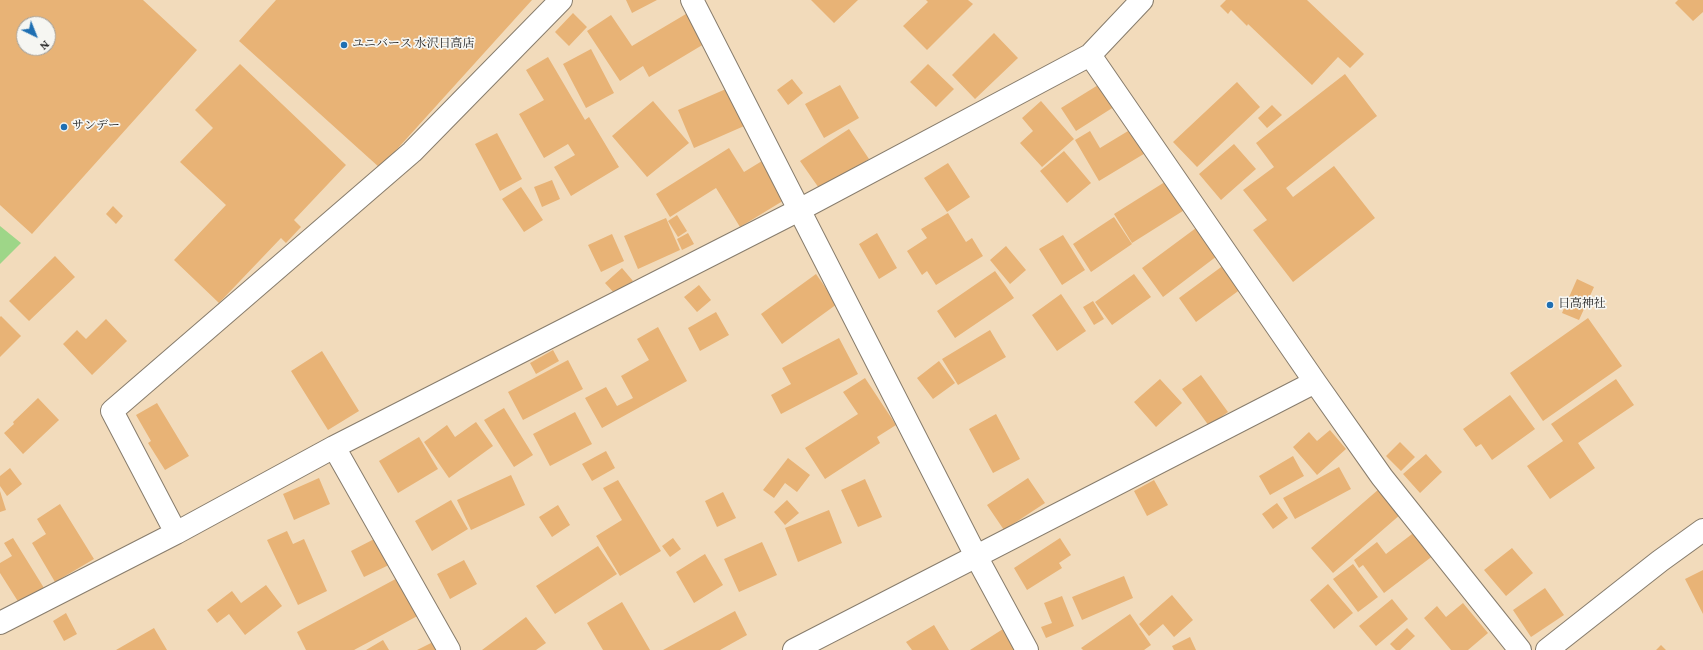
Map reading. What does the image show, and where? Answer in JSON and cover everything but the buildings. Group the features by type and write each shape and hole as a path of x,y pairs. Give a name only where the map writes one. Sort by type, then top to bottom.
{"street":[{"path":"176,533 112,411 412,152 561,0"},
{"path":"692,0 976,556 1027,650"},
{"path":"0,623 176,533 334,447 799,210 1090,55 1142,0"},
{"path":"1090,55 1382,477 1520,650"},
{"path":"794,650 1315,382"},
{"path":"334,447 449,650"},
{"path":"1547,650 1660,561 1703,530"}],"green space":[{"path":"0,226 21,243 0,264"}],"place":[{"name":"ユニバース 水沢日高店","path":"344,45"},
{"name":"サンデー","path":"64,127"},
{"name":"日高神社","path":"1550,305"}]}
